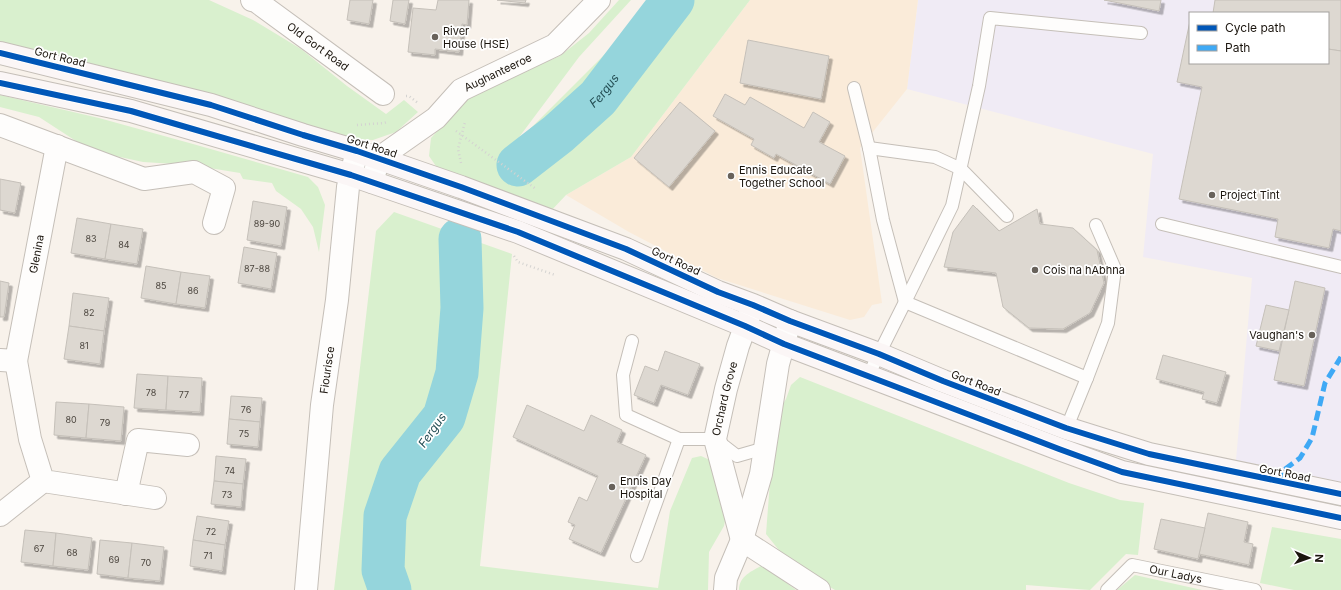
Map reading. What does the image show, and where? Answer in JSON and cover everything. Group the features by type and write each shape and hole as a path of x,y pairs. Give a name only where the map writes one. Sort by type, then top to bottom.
{"main road":[{"name":"Gort Road","path":"0,53 211,105 379,158 470,190 626,248 718,292 753,304 943,381 1066,428 1149,454 1341,494"},
{"path":"0,83 131,111 351,175 518,232 745,326 784,344 1122,472 1341,518"}],"street":[{"name":"Old Gort Road","path":"252,0 256,1 383,94"},
{"name":"Aughanteeroe","path":"379,158 436,118 461,90 555,45 599,0"},
{"path":"0,125 144,179 194,172 224,188 214,223"},
{"name":"Glenina","path":"43,481 8,360 57,146"},
{"name":"Fiourisce","path":"306,590 322,405 337,300 348,188 357,151"},
{"path":"372,182 379,158"},
{"name":"Orchard Grove","path":"742,540 715,439 726,389 738,346 753,304"},
{"path":"726,590 726,578 742,540 761,474 778,364 790,320"},
{"path":"126,494 138,440 188,445"},
{"path":"0,515 43,481 156,498"},
{"path":"742,540 818,590"}],"lane":[{"path":"868,376 952,206 979,86 990,18 1141,33"},
{"path":"854,88 869,148 883,220 905,302"},
{"path":"869,148 935,157 961,169 1007,216"},
{"path":"1162,224 1341,267"},
{"path":"1059,449 1108,323 1115,269 1096,225"},
{"path":"905,302 1086,378"},
{"path":"632,341 623,375 626,415 679,439 715,439 737,456 765,448"},
{"path":"637,556 679,439"},
{"name":"Our Ladys","path":"1107,590 1132,564 1255,590"}],"path":[{"path":"413,107 418,103"},
{"path":"466,120 458,149 462,169 470,190"},
{"path":"352,125 384,123 390,121"}],"shaded area":[{"name":"Ennis Educate Together School","path":"750,0 918,0 907,89 860,148 882,303 872,305 864,317 850,320 717,278 629,232 566,195 631,157"},
{"path":"918,0 1341,0 1341,482 1236,460 1252,278 1143,257 1153,154 907,89"}],"green space":[{"path":"0,0 209,0 253,20 301,49 347,86 386,114 404,100 418,112 396,132 373,140 341,139 0,46"},
{"path":"619,0 631,0 579,57 511,148 632,27 649,0 750,0 631,157 566,195 549,213 440,172 429,156 431,138 467,99 485,88 560,56 589,33"},
{"path":"0,95 99,118 308,177 318,187 325,205 319,252 313,227 301,209 276,191 272,183 243,179 240,173 191,165 143,162 97,152 79,143 39,117 0,107"},
{"path":"394,212 512,254 480,566 658,588 670,511 692,458 701,456 712,461 727,511 724,526 709,552 708,590 334,590 376,231"},
{"path":"800,377 1069,483 1120,500 1144,503 1138,555 1126,554 1090,590 1026,585 1026,590 835,590 804,572 786,559 766,534 775,416 786,399 791,385"},
{"path":"1272,527 1341,539 1341,590 1294,590 1260,583"},
{"path":"763,565 796,590 739,590 741,581 747,574"},
{"path":"1135,575 1202,590 1117,590"}],"building":[{"path":"350,0 373,0 369,24 347,20"},
{"path":"393,0 409,0 405,24 390,21"},
{"name":"River House (HSE)","path":"438,0 469,0 467,25 462,24 459,52 435,49 435,55 408,52 413,8 436,10"},
{"path":"497,0 526,0 525,3"},
{"path":"1104,0 1161,0 1159,11"},
{"path":"1215,0 1341,0 1341,51 1329,49 1329,12 1213,12"},
{"path":"1189,26 1189,64 1329,64 1329,49 1341,51 1341,231 1333,229 1329,248 1275,237 1278,219 1179,199 1202,87 1177,82"},
{"path":"748,40 829,56 821,99 740,83"},
{"path":"725,94 745,105 750,97 804,128 813,112 830,122 819,142 845,156 830,184 776,154 774,158 751,145 754,139 713,116"},
{"path":"680,102 715,131 669,187 634,158"},
{"path":"0,179 21,183 15,213 0,210"},
{"path":"253,201 287,207 281,246 247,240"},
{"name":"Cois na hAbhna","path":"973,205 999,231 1037,209 1040,224 1073,228 1097,250 1104,283 1090,313 1063,329 1029,328 1003,307 996,273 944,267 953,232"},
{"path":"77,218 111,224 105,259 71,253"},
{"path":"111,224 143,229 137,264 105,259"},
{"path":"244,247 277,253 271,289 238,283"},
{"path":"146,266 181,272 176,304 141,298"},
{"path":"181,272 210,276 205,308 176,304"},
{"path":"0,281 9,283 4,317 0,317"},
{"path":"1295,281 1325,288 1304,386 1274,380"},
{"path":"73,293 109,298 104,331 69,326"},
{"path":"1266,305 1289,310 1279,351 1256,346"},
{"path":"69,326 104,331 100,364 64,359"},
{"path":"665,351 700,364 688,395 661,385 654,403 634,395 645,366 658,371"},
{"path":"1163,355 1226,372 1217,403 1202,399 1204,392 1156,379"},
{"path":"137,374 168,376 166,410 134,408"},
{"path":"168,376 202,378 200,412 166,410"},
{"path":"231,396 262,398 260,422 229,419"},
{"path":"56,402 89,404 86,438 54,435"},
{"path":"89,404 124,407 121,441 86,438"},
{"name":"Ennis Day Hospital","path":"527,405 584,431 591,415 622,430 617,442 646,455 601,553 569,539 575,525 568,522 579,497 587,501 598,476 513,437"},
{"path":"229,419 260,422 258,447 227,444"},
{"path":"216,456 246,459 243,484 214,481"},
{"path":"214,481 243,484 241,507 211,504"},
{"path":"1208,513 1248,522 1244,542 1253,544 1249,565 1199,554"},
{"path":"197,516 229,521 225,545 193,540"},
{"path":"1161,519 1205,528 1198,559 1154,549"},
{"path":"25,530 56,533 53,566 21,562"},
{"path":"56,533 92,538 88,570 53,566"},
{"path":"100,540 132,543 128,578 97,574"},
{"path":"193,540 225,545 222,571 190,566"},
{"path":"132,543 164,547 160,581 128,578"}],"waterway":[{"name":"Fergus","path":"518,165 558,134 598,98 673,0"},
{"name":"Fergus","path":"390,590 383,570 385,516 400,472 444,417 457,373 462,308 460,239"}],"marked path":[{"path":"1279,482 1281,472 1300,458 1312,438 1325,383 1341,357"}],"cycle path":[{"path":"0,53 211,105 357,151 461,187 626,249 718,292 1066,428 1149,454 1341,494"},
{"path":"0,83 131,111 351,175 518,232 745,326 784,344 1122,472 1341,518"}],"place":[{"name":"River House (HSE)","path":"435,37"},
{"name":"Ennis Educate Together School","path":"731,176"},
{"name":"Project Tint","path":"1212,195"},
{"name":"Cois na hAbhna","path":"1035,270"},
{"name":"Vaughan's","path":"1312,335"},
{"name":"Ennis Day Hospital","path":"612,487"}]}
